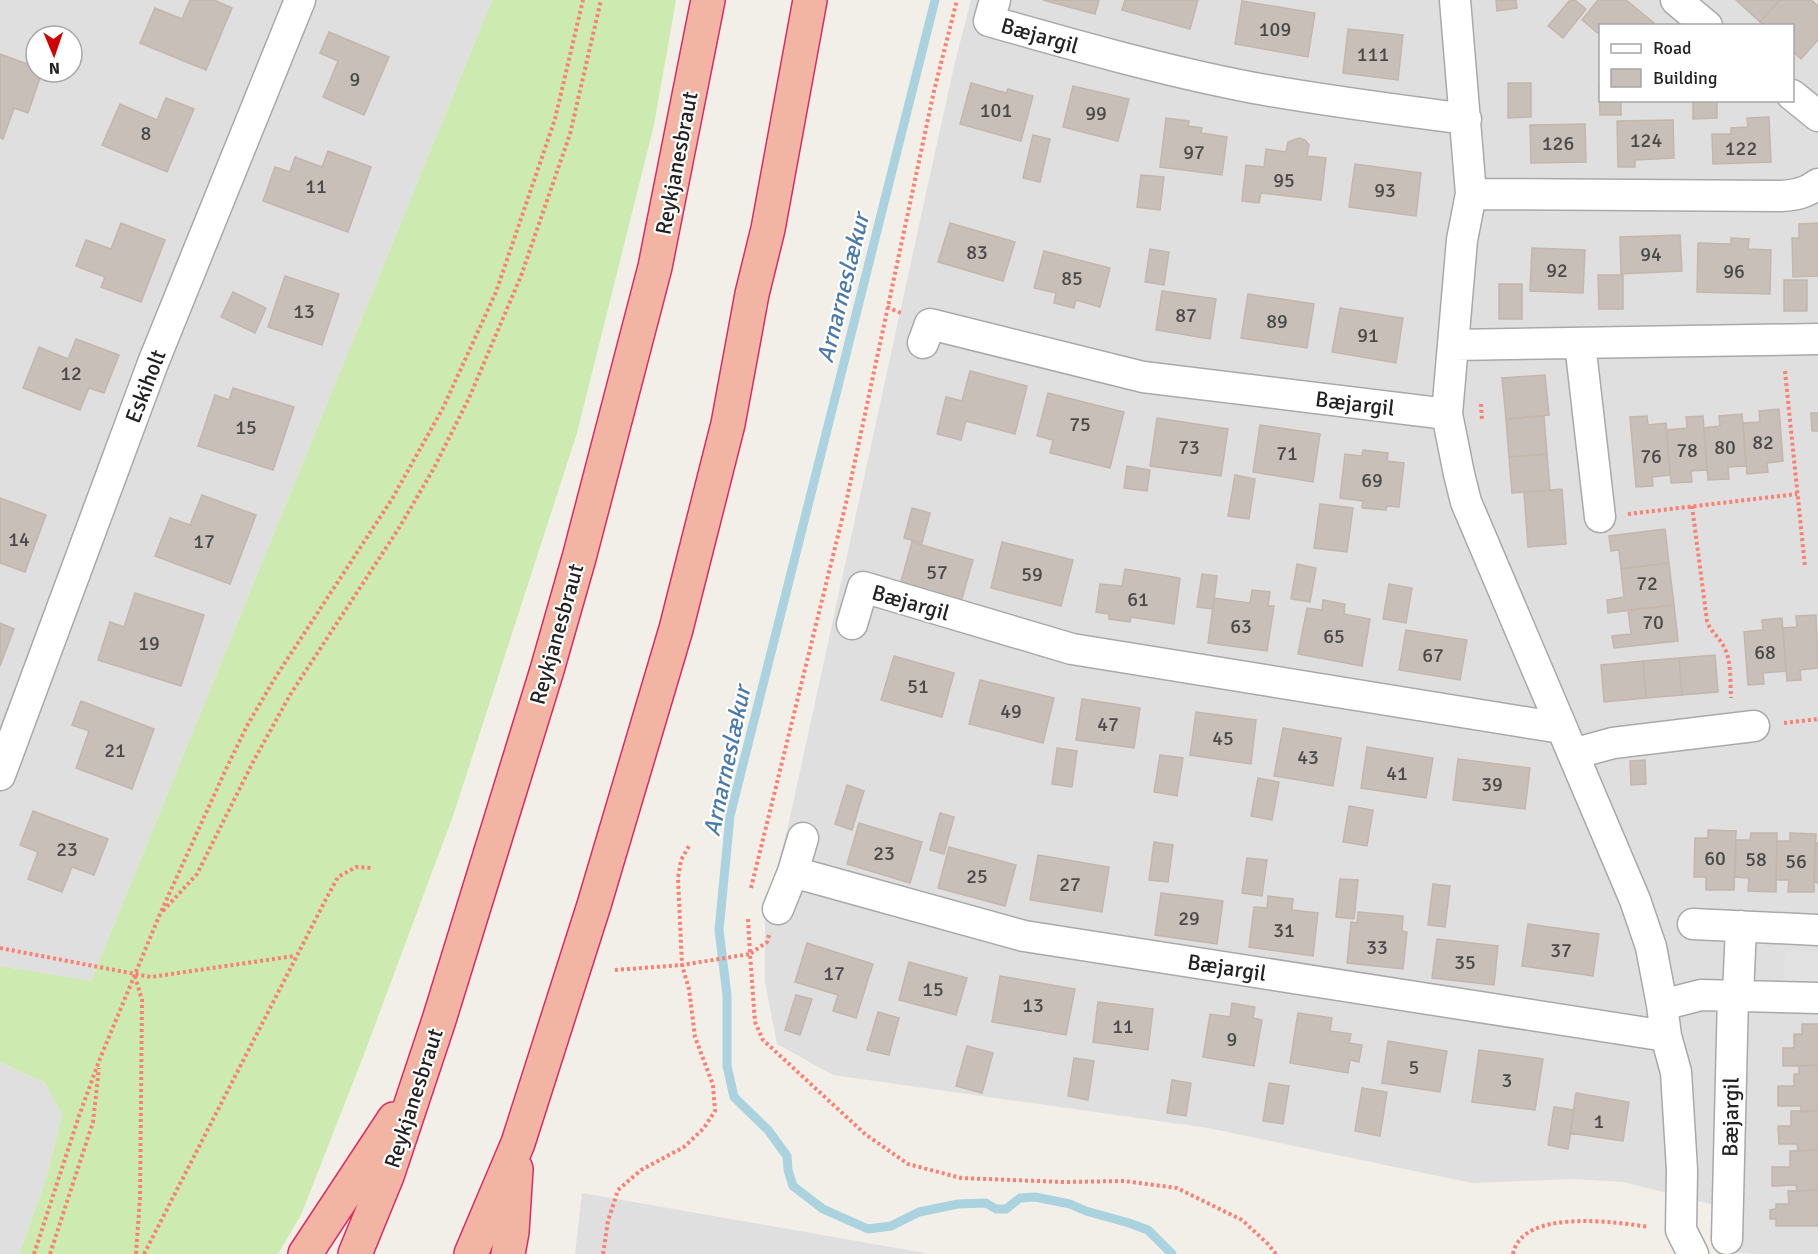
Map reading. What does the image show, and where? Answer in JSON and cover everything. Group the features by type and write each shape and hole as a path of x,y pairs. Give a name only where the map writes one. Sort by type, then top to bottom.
{"highway":[{"name":"Reykjanesbraut","path":"355,1254 387,1176 459,956 579,558 655,267 708,0"},
{"path":"471,1254 518,1143 594,905 676,629 728,424 752,294 768,229 810,0"},
{"path":"305,1254 415,1087"},
{"path":"508,1254 512,1232 518,1143"}],"street":[{"name":"Eskiholt","path":"0,775 153,363 300,0"},
{"name":"Bæjargil","path":"995,0 989,21 1076,46 1164,68 1288,93 1466,118"},
{"path":"1455,0 1471,194 1462,240 1447,414 1466,502 1635,900 1651,947 1666,1036 1676,1072 1682,1170 1681,1246"},
{"path":"1676,0 1705,24"},
{"path":"1794,97 1818,116"},
{"path":"1471,194 1781,196 1809,191 1818,184"},
{"name":"Bæjargil","path":"923,343 930,324 1143,377 1447,414"},
{"path":"1453,345 1818,339"},
{"path":"1580,343 1600,517"},
{"name":"Bæjargil","path":"852,624 863,587 1072,649 1567,741 1613,743 1744,727"},
{"path":"778,909 793,872 803,838"},
{"name":"Bæjargil","path":"793,872 1024,936 1666,1036"},
{"path":"1693,924 1818,930"},
{"name":"Bæjargil","path":"1727,1239 1736,996 1741,926"},
{"path":"1662,1005 1701,995 1818,998"}],"path":[{"path":"34,1254 99,1061 160,914 226,769 248,724 275,678 392,499 443,408 496,292 555,119 583,0"},
{"path":"160,914 197,874 254,760 290,695 399,528 434,468 469,398 521,276 570,134 602,0"},
{"path":"750,892 846,503 932,102 957,0"},
{"path":"1781,340 1805,567"},
{"path":"1481,403 1482,423"},
{"path":"1600,517 1797,494"},
{"path":"1692,506 1707,621 1711,631 1722,643 1728,658 1744,727"},
{"path":"603,1254 608,1221 618,1190 641,1170 684,1147 704,1128 715,1111 713,1085 695,1037 689,989 682,965 678,878 681,860 689,846"},
{"path":"144,1254 295,956 338,877 356,867 371,868"},
{"path":"615,970 682,965 750,954 767,942 778,909"},
{"path":"747,914 755,1022 763,1040 865,1134 908,1164 961,1178 1063,1182 1124,1181 1177,1188 1242,1220 1276,1254"},
{"path":"0,948 151,977 295,956"},
{"path":"135,975 142,1000 140,1198 136,1254"},
{"path":"50,1254 93,1122 99,1061"},
{"path":"1513,1254 1515,1244 1526,1233 1558,1223 1597,1221 1649,1227"}],"shaded area":[{"path":"0,0 492,0 91,981 0,966"},
{"path":"971,0 1818,0 1818,1254 1732,1252 1718,1206 1623,1182 1574,1179 1472,1183 1208,1128 833,1075 777,1044 765,982 765,910 787,831 955,62"},
{"path":"1785,951 1818,952 1818,984 1783,982"},
{"path":"0,1062 45,1083 62,1115 46,1179 19,1254 0,1254"},
{"path":"582,1193 920,1252 928,1254 575,1254"}],"green space":[{"path":"492,0 676,0 654,125 577,433 453,816 363,1057 301,1215 278,1254 19,1254 46,1179 62,1115 45,1083 0,1062 0,966 91,981"}],"building":[{"path":"190,0 214,0 232,8 206,70 140,43 155,8 182,19"},
{"path":"1043,0 1099,0 1095,14"},
{"path":"1125,0 1198,0 1190,29 1122,10"},
{"path":"1496,0 1516,0 1517,8 1497,11"},
{"path":"1570,0 1575,0 1586,9 1563,38 1548,26"},
{"path":"1598,0 1626,0 1654,23 1599,24 1599,34 1582,20"},
{"path":"1736,0 1780,0 1760,22"},
{"path":"1780,0 1811,0 1818,6 1818,40 1801,59 1794,53 1794,24 1762,24 1760,22"},
{"path":"1242,1 1315,13 1308,57 1235,44"},
{"path":"1348,29 1403,35 1398,80 1343,73"},
{"path":"329,32 389,57 364,115 323,97 338,61 320,53"},
{"path":"0,54 24,63 24,84 38,84 28,113 14,108 3,139 0,137"},
{"path":"971,83 1006,93 1008,89 1033,96 1021,141 960,124"},
{"path":"1508,83 1531,83 1531,117 1508,118"},
{"path":"1073,86 1129,99 1118,141 1063,127"},
{"path":"166,98 194,109 167,172 102,145 120,104 157,120"},
{"path":"1600,102 1621,102 1621,115 1600,115"},
{"path":"1693,102 1717,102 1717,118 1693,119"},
{"path":"1769,117 1771,162 1713,164 1712,134 1731,134 1731,128 1748,127 1747,118"},
{"path":"1166,118 1189,121 1188,126 1202,128 1201,133 1227,137 1222,175 1160,167"},
{"path":"1673,120 1674,158 1635,160 1635,167 1618,167 1617,121"},
{"path":"1585,124 1586,162 1531,163 1530,125"},
{"path":"1033,135 1050,139 1040,182 1023,178"},
{"path":"1299,138 1305,140 1309,145 1307,156 1326,158 1321,200 1261,193 1259,203 1242,201 1246,165 1264,167 1266,149 1286,152 1288,142"},
{"path":"328,151 371,167 348,232 263,201 275,167 290,172 295,157 322,167"},
{"path":"1355,164 1421,173 1416,216 1349,207"},
{"path":"1141,175 1164,177 1160,210 1137,207"},
{"path":"121,223 165,240 141,302 101,287 105,277 76,266 86,240 111,249"},
{"path":"950,223 1015,242 1003,281 938,262"},
{"path":"1818,223 1818,276 1793,277 1792,238 1799,238 1799,224"},
{"path":"1680,235 1682,271 1621,274 1620,237"},
{"path":"1731,238 1749,239 1748,249 1771,250 1770,294 1697,292 1698,243 1731,244"},
{"path":"1532,248 1585,250 1583,293 1530,291"},
{"path":"1150,249 1169,252 1164,285 1145,282"},
{"path":"1044,251 1110,268 1100,307 1076,300 1074,308 1054,303 1056,293 1034,288"},
{"path":"1598,275 1623,275 1623,309 1599,309"},
{"path":"285,276 339,294 322,345 268,327"},
{"path":"1784,280 1807,280 1807,311 1784,311"},
{"path":"1499,284 1522,284 1522,319 1499,319"},
{"path":"1162,291 1216,299 1210,339 1156,330"},
{"path":"233,292 266,308 255,333 221,317"},
{"path":"1248,294 1314,304 1307,348 1241,338"},
{"path":"1340,308 1403,318 1396,363 1332,352"},
{"path":"76,339 119,355 104,393 89,388 80,410 23,388 39,347 68,359"},
{"path":"970,371 1027,386 1015,434 966,421 961,440 937,434 946,397 962,401"},
{"path":"1545,375 1549,415 1506,419 1502,378"},
{"path":"233,388 294,407 273,470 198,446 215,395 229,400"},
{"path":"1048,393 1124,412 1110,468 1050,453 1053,440 1037,436"},
{"path":"1779,409 1783,461 1767,463 1768,472 1747,474 1743,423 1760,422 1759,411"},
{"path":"1811,413 1818,413 1818,431 1812,431"},
{"path":"1742,414 1746,466 1728,467 1729,479 1708,480 1704,428 1720,426 1719,416"},
{"path":"1544,416 1547,454 1509,457 1506,419"},
{"path":"1647,416 1648,425 1666,423 1670,475 1652,477 1653,486 1636,487 1630,417"},
{"path":"1703,416 1707,470 1691,471 1692,482 1671,483 1666,430 1687,428 1686,417"},
{"path":"1157,418 1228,429 1221,476 1150,466"},
{"path":"1260,425 1320,434 1313,482 1253,472"},
{"path":"1363,450 1388,453 1387,461 1404,463 1399,507 1387,506 1386,510 1362,508 1363,501 1340,498 1345,454 1362,456"},
{"path":"1547,454 1550,490 1512,493 1509,457"},
{"path":"1127,466 1150,470 1147,491 1124,488"},
{"path":"1235,475 1255,479 1249,519 1228,516"},
{"path":"1562,489 1566,544 1528,547 1524,492"},
{"path":"202,495 256,515 230,584 155,556 170,518 190,525"},
{"path":"0,498 46,515 25,572 0,563"},
{"path":"1320,504 1353,508 1347,552 1314,548"},
{"path":"912,508 930,513 922,543 904,538"},
{"path":"1665,529 1669,563 1621,569 1619,550 1611,551 1609,536"},
{"path":"912,542 973,560 961,602 900,585"},
{"path":"1002,542 1073,560 1061,606 991,588"},
{"path":"1669,563 1674,605 1608,613 1607,600 1624,597 1621,569"},
{"path":"1297,564 1316,568 1310,602 1291,599"},
{"path":"1125,569 1180,578 1174,624 1131,617 1130,622 1109,619 1109,614 1096,612 1100,584 1122,586"},
{"path":"1202,574 1217,576 1213,609 1197,607"},
{"path":"1389,584 1412,588 1406,623 1383,619"},
{"path":"1252,590 1270,592 1268,606 1274,606 1267,651 1208,643 1214,598 1250,603"},
{"path":"135,593 204,615 181,686 98,660 110,622 124,627"},
{"path":"1323,600 1345,604 1344,614 1370,619 1362,666 1298,654 1307,608 1322,610"},
{"path":"1674,605 1678,641 1614,648 1612,636 1631,634 1628,610"},
{"path":"1816,615 1818,668 1800,670 1801,680 1787,681 1783,628 1797,627 1796,616"},
{"path":"1782,618 1786,671 1763,673 1764,684 1748,685 1744,632 1763,630 1762,620"},
{"path":"0,623 14,629 0,666"},
{"path":"1406,630 1467,640 1460,680 1399,670"},
{"path":"1715,655 1718,692 1682,695 1679,658"},
{"path":"894,656 954,673 942,717 881,700"},
{"path":"1679,658 1682,695 1646,698 1643,661"},
{"path":"1643,661 1646,698 1604,702 1601,665"},
{"path":"980,680 1054,698 1043,743 969,724"},
{"path":"1082,699 1140,708 1134,748 1076,740"},
{"path":"81,701 154,729 132,789 76,768 89,731 72,725"},
{"path":"1196,712 1256,720 1251,764 1190,755"},
{"path":"1283,728 1341,738 1333,786 1274,776"},
{"path":"1367,747 1433,758 1426,798 1361,788"},
{"path":"1057,748 1077,751 1072,787 1052,784"},
{"path":"1160,755 1183,758 1177,796 1154,792"},
{"path":"1458,759 1530,768 1525,809 1453,800"},
{"path":"1645,760 1646,784 1631,785 1630,761"},
{"path":"1258,778 1279,782 1272,820 1251,816"},
{"path":"847,785 864,791 852,830 835,824"},
{"path":"1349,806 1373,810 1367,846 1343,842"},
{"path":"33,811 108,839 94,875 72,867 62,892 28,879 38,852 20,845"},
{"path":"940,813 954,817 944,854 930,850"},
{"path":"859,823 922,842 910,883 847,864"},
{"path":"1708,830 1736,831 1734,890 1706,890 1706,877 1694,877 1695,838 1708,838"},
{"path":"1751,833 1777,833 1776,892 1748,891 1749,878 1735,877 1736,840 1750,840"},
{"path":"1790,833 1816,834 1814,892 1788,892 1789,880 1776,880 1777,841 1790,841"},
{"path":"1154,842 1173,845 1168,882 1149,880"},
{"path":"1815,843 1818,843 1818,883 1814,882"},
{"path":"949,847 1016,865 1005,906 938,888"},
{"path":"1038,855 1109,867 1102,912 1030,900"},
{"path":"1247,858 1267,860 1262,896 1242,893"},
{"path":"1340,879 1358,880 1354,919 1336,917"},
{"path":"1433,884 1450,886 1445,927 1428,925"},
{"path":"1161,893 1223,901 1217,944 1155,935"},
{"path":"1268,896 1293,899 1292,910 1318,913 1313,956 1249,947 1254,907 1267,908"},
{"path":"1358,912 1403,916 1402,931 1407,932 1403,969 1347,963 1351,922 1357,923"},
{"path":"1528,924 1599,934 1593,976 1522,966"},
{"path":"1437,939 1498,946 1494,985 1432,978"},
{"path":"807,943 873,964 856,1018 833,1011 838,995 795,982"},
{"path":"909,962 967,978 956,1015 899,1000"},
{"path":"1000,976 1075,989 1066,1035 992,1022"},
{"path":"796,995 812,999 800,1035 785,1030"},
{"path":"1098,1002 1153,1009 1148,1050 1093,1042"},
{"path":"1232,1003 1255,1007 1253,1018 1262,1020 1254,1066 1203,1057 1210,1014 1230,1017"},
{"path":"878,1012 899,1018 889,1055 867,1050"},
{"path":"1298,1013 1332,1018 1330,1031 1351,1034 1349,1043 1362,1045 1359,1062 1350,1060 1348,1073 1290,1063"},
{"path":"1802,1024 1818,1024 1818,1065 1783,1066 1783,1048 1794,1048 1794,1034 1802,1034"},
{"path":"1388,1041 1447,1051 1440,1092 1382,1083"},
{"path":"967,1046 993,1053 982,1093 956,1086"},
{"path":"1479,1050 1543,1059 1535,1110 1472,1102"},
{"path":"1074,1058 1094,1061 1088,1100 1068,1096"},
{"path":"1818,1065 1818,1111 1801,1112 1801,1106 1778,1106 1778,1086 1794,1086 1794,1074 1799,1074 1799,1066"},
{"path":"1172,1080 1191,1083 1186,1116 1167,1113"},
{"path":"1269,1083 1289,1086 1283,1124 1263,1121"},
{"path":"1362,1088 1387,1092 1380,1136 1355,1131"},
{"path":"1576,1093 1629,1102 1623,1141 1570,1133"},
{"path":"1554,1107 1574,1110 1568,1149 1548,1145"},
{"path":"1791,1111 1818,1111 1818,1150 1798,1151 1797,1144 1779,1144 1778,1126 1791,1126"},
{"path":"1818,1150 1818,1190 1797,1191 1796,1185 1772,1186 1772,1167 1790,1167 1790,1151"},
{"path":"1818,1190 1818,1226 1776,1226 1776,1219 1770,1219 1770,1210 1776,1209 1776,1204 1789,1204 1788,1191"}],"waterway":[{"name":"Arnarneslækur","path":"935,0 730,816 719,930 727,995 727,1066 734,1097 768,1130 787,1156 793,1186 823,1209 868,1229 891,1226 919,1212 958,1204 986,1203 996,1209 1006,1209 1020,1198 1035,1197 1070,1204 1148,1230 1172,1254"}]}
